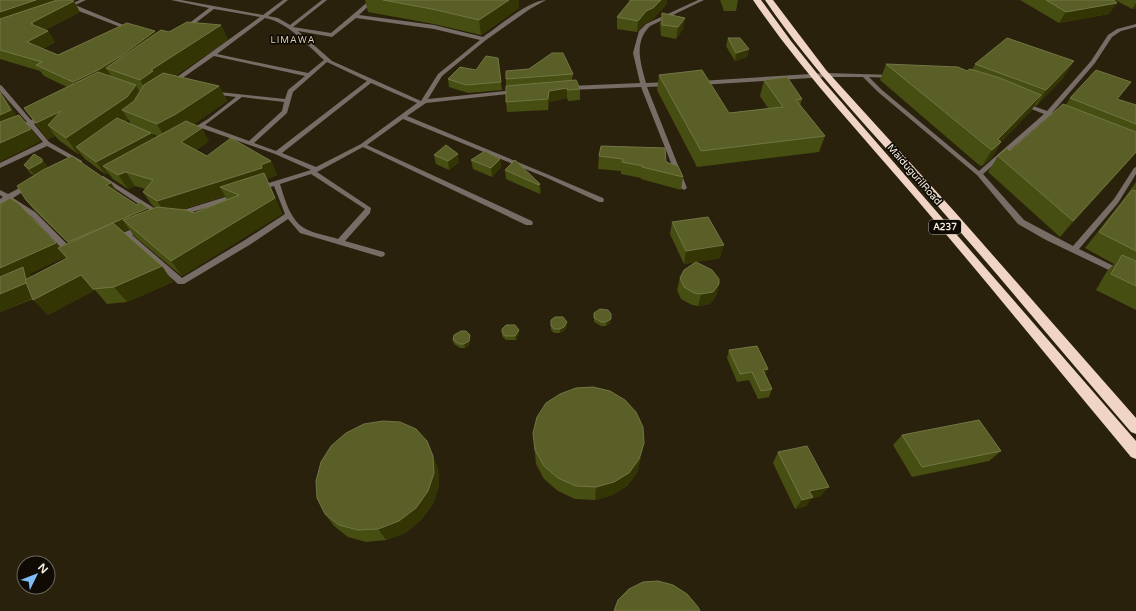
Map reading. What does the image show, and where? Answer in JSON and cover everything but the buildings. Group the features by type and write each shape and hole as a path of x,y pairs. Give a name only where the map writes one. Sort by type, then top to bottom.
{"highway":[{"name":"Maiduguri Road","path":"757,0 775,27 814,76 891,163 1136,452"},
{"name":"Maiduguri Road","path":"769,0 795,37 827,75 1136,428"},
{"path":"1077,383 1095,382"}],"street":[{"path":"63,7 84,0"},
{"path":"173,0 264,16 291,28 332,35 373,0"},
{"path":"177,86 167,87 286,0"},
{"path":"291,28 325,0"},
{"path":"254,190 314,171 363,145 422,102 440,75 484,39 528,8 544,0"},
{"path":"684,188 643,84 636,53 641,32 648,25 702,0"},
{"path":"70,5 101,16 136,32"},
{"path":"520,6 528,8"},
{"path":"192,30 182,31 214,7"},
{"path":"355,16 434,27 484,39"},
{"path":"979,174 1048,114 1093,62 1110,36 1119,30 1136,25"},
{"path":"291,28 327,60 370,81 422,102 526,91"},
{"path":"229,37 236,38"},
{"path":"212,54 308,75"},
{"path":"249,144 273,124 284,112 290,91 327,60"},
{"path":"694,83 827,75 902,77"},
{"path":"864,75 880,91 979,174 1021,222 1033,230 1136,280"},
{"path":"277,153 320,121 338,104 370,81"},
{"path":"565,88 672,84"},
{"path":"0,87 7,100 47,143 80,158 88,168"},
{"path":"206,91 288,101"},
{"path":"186,134 201,126 241,95"},
{"path":"1018,102 1062,119"},
{"path":"0,137 50,113"},
{"path":"403,117 547,176 600,200"},
{"path":"201,126 277,153 314,171 368,208 368,211 340,241"},
{"path":"0,166 47,143"},
{"path":"363,145 529,223"},
{"path":"70,164 80,158"},
{"path":"1074,250 1119,203 1136,169"},
{"path":"112,175 102,177 165,219 158,222"},
{"path":"0,202 36,182"},
{"path":"276,183 288,215 303,231 319,237 340,241 381,254"},
{"path":"0,192 32,214 75,257 68,260"},
{"path":"172,217 247,193"},
{"path":"126,234 181,282 248,242 288,215"},
{"path":"111,241 146,227"}],"district":[{"name":"LIMAWA","path":"293,40"}]}
